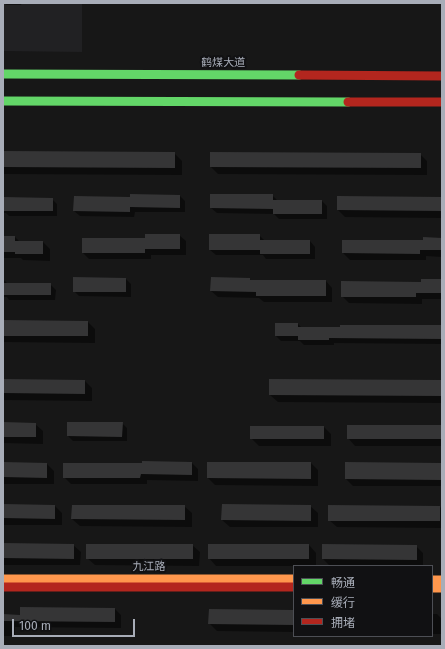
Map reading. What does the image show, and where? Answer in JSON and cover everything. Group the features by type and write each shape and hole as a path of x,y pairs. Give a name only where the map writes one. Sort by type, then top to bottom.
{"main road":[{"name":"鹤煤大道","path":"3,74 442,76"},
{"path":"3,101 442,102"},
{"name":"九江路","path":"3,579 293,579"},
{"name":"九江路","path":"3,587 293,587"}],"shaded area":[{"path":"3,3 82,3 82,52 3,51"}],"building":[{"path":"3,151 175,152 175,168 3,167"},
{"path":"210,152 421,153 421,168 210,167"},
{"path":"130,194 180,195 180,208 130,207 130,212 73,211 74,196 130,197"},
{"path":"210,194 273,194 273,200 322,200 322,214 273,214 273,209 210,208"},
{"path":"337,196 442,197 442,211 337,210"},
{"path":"3,197 53,198 53,211 3,211"},
{"path":"145,234 180,234 180,249 145,249 145,253 82,253 82,238 145,238"},
{"path":"209,234 260,234 260,240 310,240 310,254 260,254 260,250 209,250"},
{"path":"3,236 15,236 15,241 43,241 43,254 15,254 15,252 3,252"},
{"path":"423,237 442,238 442,250 420,250 420,254 342,253 342,240 423,240"},
{"path":"73,277 126,278 126,292 73,292"},
{"path":"211,277 250,278 250,280 326,280 326,296 256,296 256,292 210,291"},
{"path":"421,279 442,279 442,293 416,293 416,297 341,297 341,281 421,282"},
{"path":"3,283 51,283 51,295 3,295"},
{"path":"3,320 88,321 88,336 3,336"},
{"path":"275,323 298,323 298,327 340,327 340,325 442,325 442,339 329,338 329,340 298,340 298,336 275,336"},
{"path":"3,379 85,380 85,394 3,393"},
{"path":"269,379 442,380 442,396 269,395"},
{"path":"3,422 36,423 36,437 3,437"},
{"path":"67,422 123,422 122,437 67,436"},
{"path":"347,425 441,425 441,439 347,439"},
{"path":"250,426 324,426 324,439 250,439"},
{"path":"142,461 192,462 192,475 141,474 140,478 63,478 63,463 142,463"},
{"path":"3,462 47,463 47,478 3,477"},
{"path":"207,462 311,462 311,479 207,478"},
{"path":"345,462 441,463 441,480 345,479"},
{"path":"3,504 55,505 55,519 3,518"},
{"path":"222,504 311,505 311,521 221,520"},
{"path":"72,505 185,505 185,520 71,519"},
{"path":"328,505 440,506 440,521 328,521"},
{"path":"3,543 74,544 74,559 3,558"},
{"path":"86,544 193,544 193,559 86,559"},
{"path":"208,544 309,544 309,559 208,559"},
{"path":"322,544 417,545 417,560 322,559"},
{"path":"20,607 115,608 115,622 3,621 3,614 20,615"},
{"path":"209,609 293,610 293,625 208,624"}],"traffic: fast":[{"path":"3,74 299,75"},
{"path":"3,101 348,102"}],"traffic: slow":[{"path":"3,579 293,579"},
{"path":"433,580 442,580"},
{"path":"433,588 442,588"}],"traffic: jam":[{"path":"299,75 442,76"},
{"path":"348,102 442,102"},
{"path":"3,587 293,587"}]}
